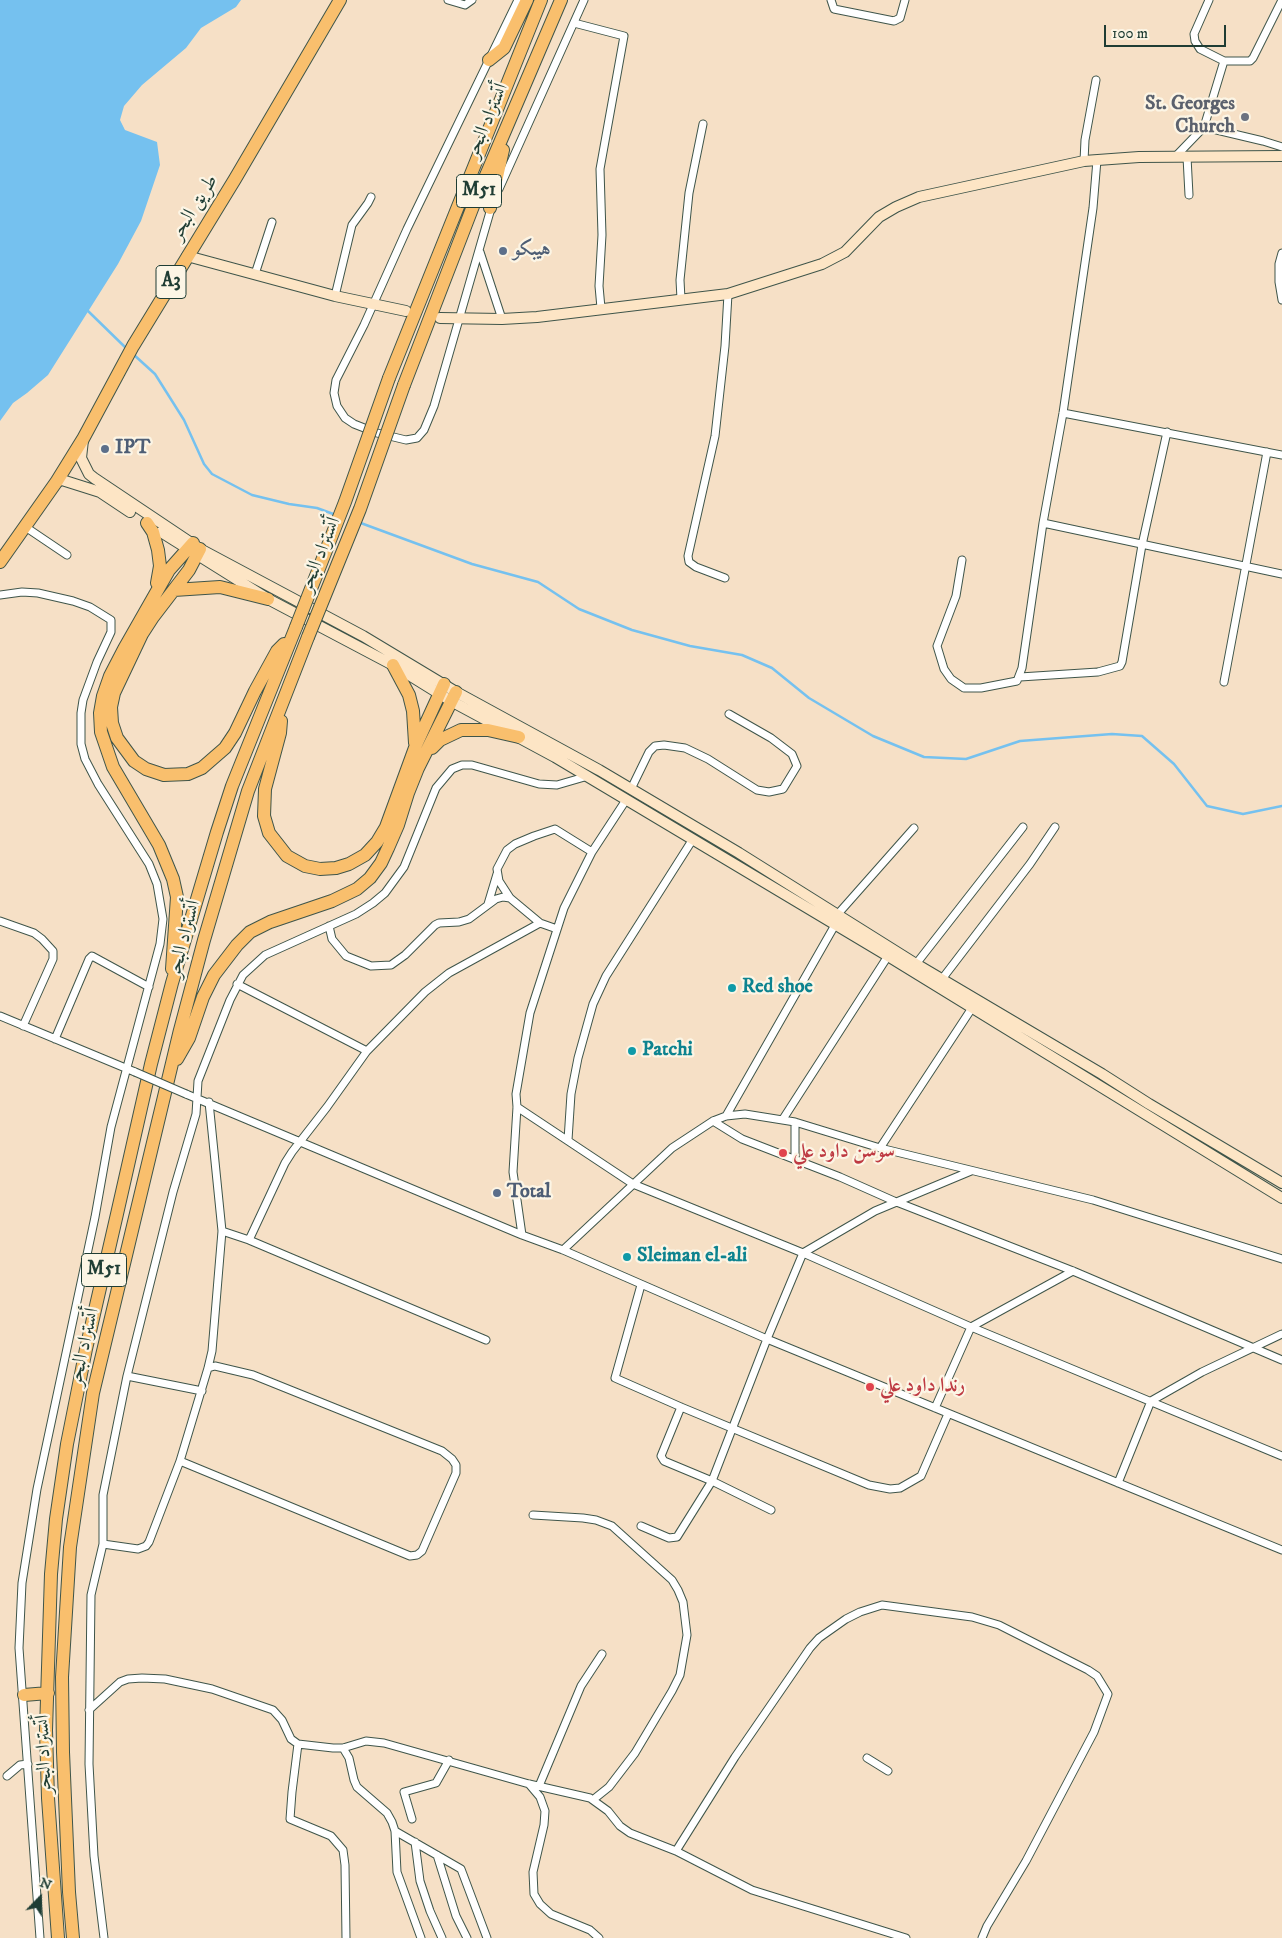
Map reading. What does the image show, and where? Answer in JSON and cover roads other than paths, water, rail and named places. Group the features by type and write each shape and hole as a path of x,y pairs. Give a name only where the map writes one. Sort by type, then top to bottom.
{"highway":[{"name":"طريق البحر","path":"0,562 57,481 83,439 133,346 235,179 340,0"},
{"path":"489,60 504,48 527,0"},
{"name":"أتستراد البحر","path":"58,1938 48,1798 51,1574 56,1519 67,1444 86,1349 151,1064 172,984 232,786 345,502 389,378 541,0"},
{"name":"أتستراد البحر","path":"73,1938 63,1762 62,1678 70,1547 93,1393 180,1030 248,791 360,508 404,385 475,201 561,0"},
{"path":"490,208 514,108"},
{"path":"148,523 153,532 160,566 155,593"},
{"path":"195,549 189,570 142,634 119,680 111,707 112,723 117,738 134,761 146,769 164,775 188,774 202,768 215,758 225,748 235,733 277,651 294,632"},
{"path":"172,984 176,897 173,879 160,845 112,767 101,732 100,714 103,696 110,676 155,593 169,570 195,549"},
{"path":"174,590 220,587 268,599"},
{"path":"393,665 410,695 416,745"},
{"path":"280,708 280,734 265,789 264,816 269,833 287,856 305,866 320,869 336,868 349,864 365,855 386,827 416,745 441,689"},
{"path":"171,1070 189,1038 203,997 214,974 250,932 270,922 332,901 357,889 370,878 381,863 388,848 414,777 454,697"},
{"path":"426,753 440,740 460,730 488,730 519,737"},
{"path":"24,1695 48,1693"}],"main road":[{"path":"440,318 502,319 549,316 601,308 728,294 822,264 845,252 879,217 919,197 1084,161 1176,156 1282,156"},
{"path":"187,256 335,296 406,311"},
{"path":"83,439 82,458 89,474 195,549 268,599 441,689"},
{"path":"57,481 62,480 100,492 148,523 195,549 364,636 441,689 519,737 693,839 942,979 1282,1183"},
{"path":"454,697 631,790 739,853 888,956 1282,1198"}],"street":[{"path":"448,0 465,5 472,0"},
{"path":"518,0 336,380 334,393 337,406 345,418 376,433 406,440 417,438 428,423 480,251 490,208 584,0"},
{"path":"831,0 834,9 894,21 900,18 905,0"},
{"path":"1209,0 1194,34 1195,41 1200,49 1224,61 1250,61 1253,58 1279,14 1282,0"},
{"path":"574,23 624,36 600,169 602,235 599,286 601,308"},
{"path":"1176,156 1204,127 1224,61"},
{"path":"1084,161 1085,140 1096,80"},
{"path":"681,300 680,280 689,194 703,124"},
{"path":"1204,127 1263,140 1282,147"},
{"path":"1187,156 1189,195"},
{"path":"962,560 956,596 937,646 944,669 951,679 964,688 981,688 1018,681 1043,523 1063,413 1093,208 1098,160"},
{"path":"335,296 352,225 371,197"},
{"path":"254,274 272,222"},
{"path":"480,251 502,319"},
{"path":"1282,253 1279,282 1282,300"},
{"path":"724,578 696,567 689,562 688,556 715,436 728,294"},
{"path":"1063,413 1282,455"},
{"path":"1020,677 1098,672 1120,666 1142,545 1167,432"},
{"path":"1224,682 1267,452"},
{"path":"1043,523 1282,574"},
{"path":"24,526 67,555"},
{"path":"0,595 22,592 64,599 90,607 111,620 111,632 97,662 83,700 81,744 89,768 148,864 157,884 163,919 160,944 111,1127 95,1217 32,1516 20,1606 19,1648 24,1695 40,1938"},
{"path":"631,790 649,752 655,746 664,745 685,748 708,759 757,790 770,792 783,789 797,766 792,754 771,738 729,714"},
{"path":"104,1938 91,1826 88,1764 91,1595 103,1544 103,1495 127,1376 194,1119 198,1081 237,984 252,966 265,955 356,914 385,893 404,867 436,788 452,769 462,765 472,765 539,784 557,785 588,776"},
{"path":"522,1235 513,1172 516,1094 530,1013 564,908 592,852 626,800"},
{"path":"916,964 1023,826"},
{"path":"942,979 1030,864 1055,827"},
{"path":"726,1116 836,920 914,828"},
{"path":"488,905 499,863 515,844 555,829 592,852"},
{"path":"568,1140 571,1094 576,1067 594,1004 606,976 693,839"},
{"path":"497,874 499,881 510,898 540,923 557,929"},
{"path":"328,926 332,939 346,956 371,966 391,965 405,955 434,925 469,919 503,897 510,898"},
{"path":"0,921 34,933 52,951 53,959 24,1026"},
{"path":"249,1240 285,1163 367,1051 425,992 449,973 540,923"},
{"path":"55,1039 89,958 92,956 149,987"},
{"path":"783,1119 888,956"},
{"path":"237,984 367,1051"},
{"path":"880,1148 972,1008"},
{"path":"0,1016 209,1102 522,1235 562,1250 767,1339 1282,1550"},
{"path":"103,1544 138,1549 146,1546 152,1536 180,1461 208,1368 212,1344 222,1232 209,1102"},
{"path":"517,1107 633,1184 803,1253 971,1327 1282,1456"},
{"path":"562,1250 672,1148 712,1121 726,1116 745,1114 783,1119 880,1148 1092,1200 1282,1259"},
{"path":"712,1121 742,1139 894,1202 1073,1271 1282,1360"},
{"path":"794,1160 795,1122"},
{"path":"641,1526 669,1538 680,1535 712,1481 767,1339 803,1253 875,1211 971,1171"},
{"path":"222,1232 249,1240 486,1340"},
{"path":"935,1408 971,1327 1073,1271"},
{"path":"641,1284 615,1378 681,1407 869,1485 890,1489 900,1488 921,1476 948,1414"},
{"path":"1118,1483 1151,1401 1202,1372 1282,1334"},
{"path":"180,1461 410,1556 417,1555 422,1551 456,1474 456,1465 442,1451 252,1375 220,1367 208,1368"},
{"path":"127,1376 202,1391"},
{"path":"681,1407 661,1456 664,1461 712,1481 771,1510"},
{"path":"533,1515 589,1519 612,1526 672,1580 683,1602 687,1635 680,1675 672,1692 635,1753 608,1787 594,1799"},
{"path":"676,1851 735,1757 810,1648 819,1638 846,1619 882,1605 972,1617 999,1625 1088,1670 1097,1676 1108,1694 1094,1732 1026,1861 987,1926 982,1938"},
{"path":"539,1786 581,1686 602,1654"},
{"path":"89,1710 120,1682 128,1679 149,1678 178,1681 212,1689 273,1710 282,1720 291,1739 298,1744 326,1748 343,1748 370,1741 449,1760 529,1784 594,1799 625,1830 676,1851 752,1890 906,1938"},
{"path":"298,1744 290,1819 330,1836 343,1850 346,1938"},
{"path":"343,1748 350,1762 355,1783 364,1795 387,1813 395,1830 397,1872 421,1938"},
{"path":"867,1758 888,1771"},
{"path":"412,1819 404,1792 436,1783 449,1760"},
{"path":"7,1776 20,1765 28,1764"},
{"path":"529,1784 540,1797 545,1811 544,1825 534,1872 534,1894 540,1904 551,1914 594,1932 599,1938"},
{"path":"395,1830 461,1868 487,1938"},
{"path":"415,1842 420,1881 442,1938"},
{"path":"437,1855 456,1916 467,1938"}],"water":[{"path":"0,0 241,0 236,7 201,28 186,48 142,85 124,106 120,120 125,130 157,142 160,165 141,221 118,264 48,375 13,403 0,421"}],"waterway":[{"path":"88,311 127,349"},
{"path":"133,354 155,374 184,420 204,464 212,474 252,495 289,504 317,508 336,515"},
{"path":"358,522 472,564 538,582 579,609 632,630 690,646 742,655 772,668 809,698 873,736 924,757 966,759 1020,741 1112,734 1142,736 1174,764 1207,806 1243,814 1282,806"}],"place":[{"name":"St. Georges Church","path":"1245,117"},
{"name":"هيبكو","path":"503,251"},
{"name":"IPT","path":"105,449"},
{"name":"Red shoe","path":"732,988"},
{"name":"Patchi","path":"632,1051"},
{"name":"سوسن داود علي","path":"783,1153"},
{"name":"Total","path":"497,1193"},
{"name":"Sleiman el-ali","path":"627,1257"},
{"name":"رندا داود علي","path":"870,1387"}]}
